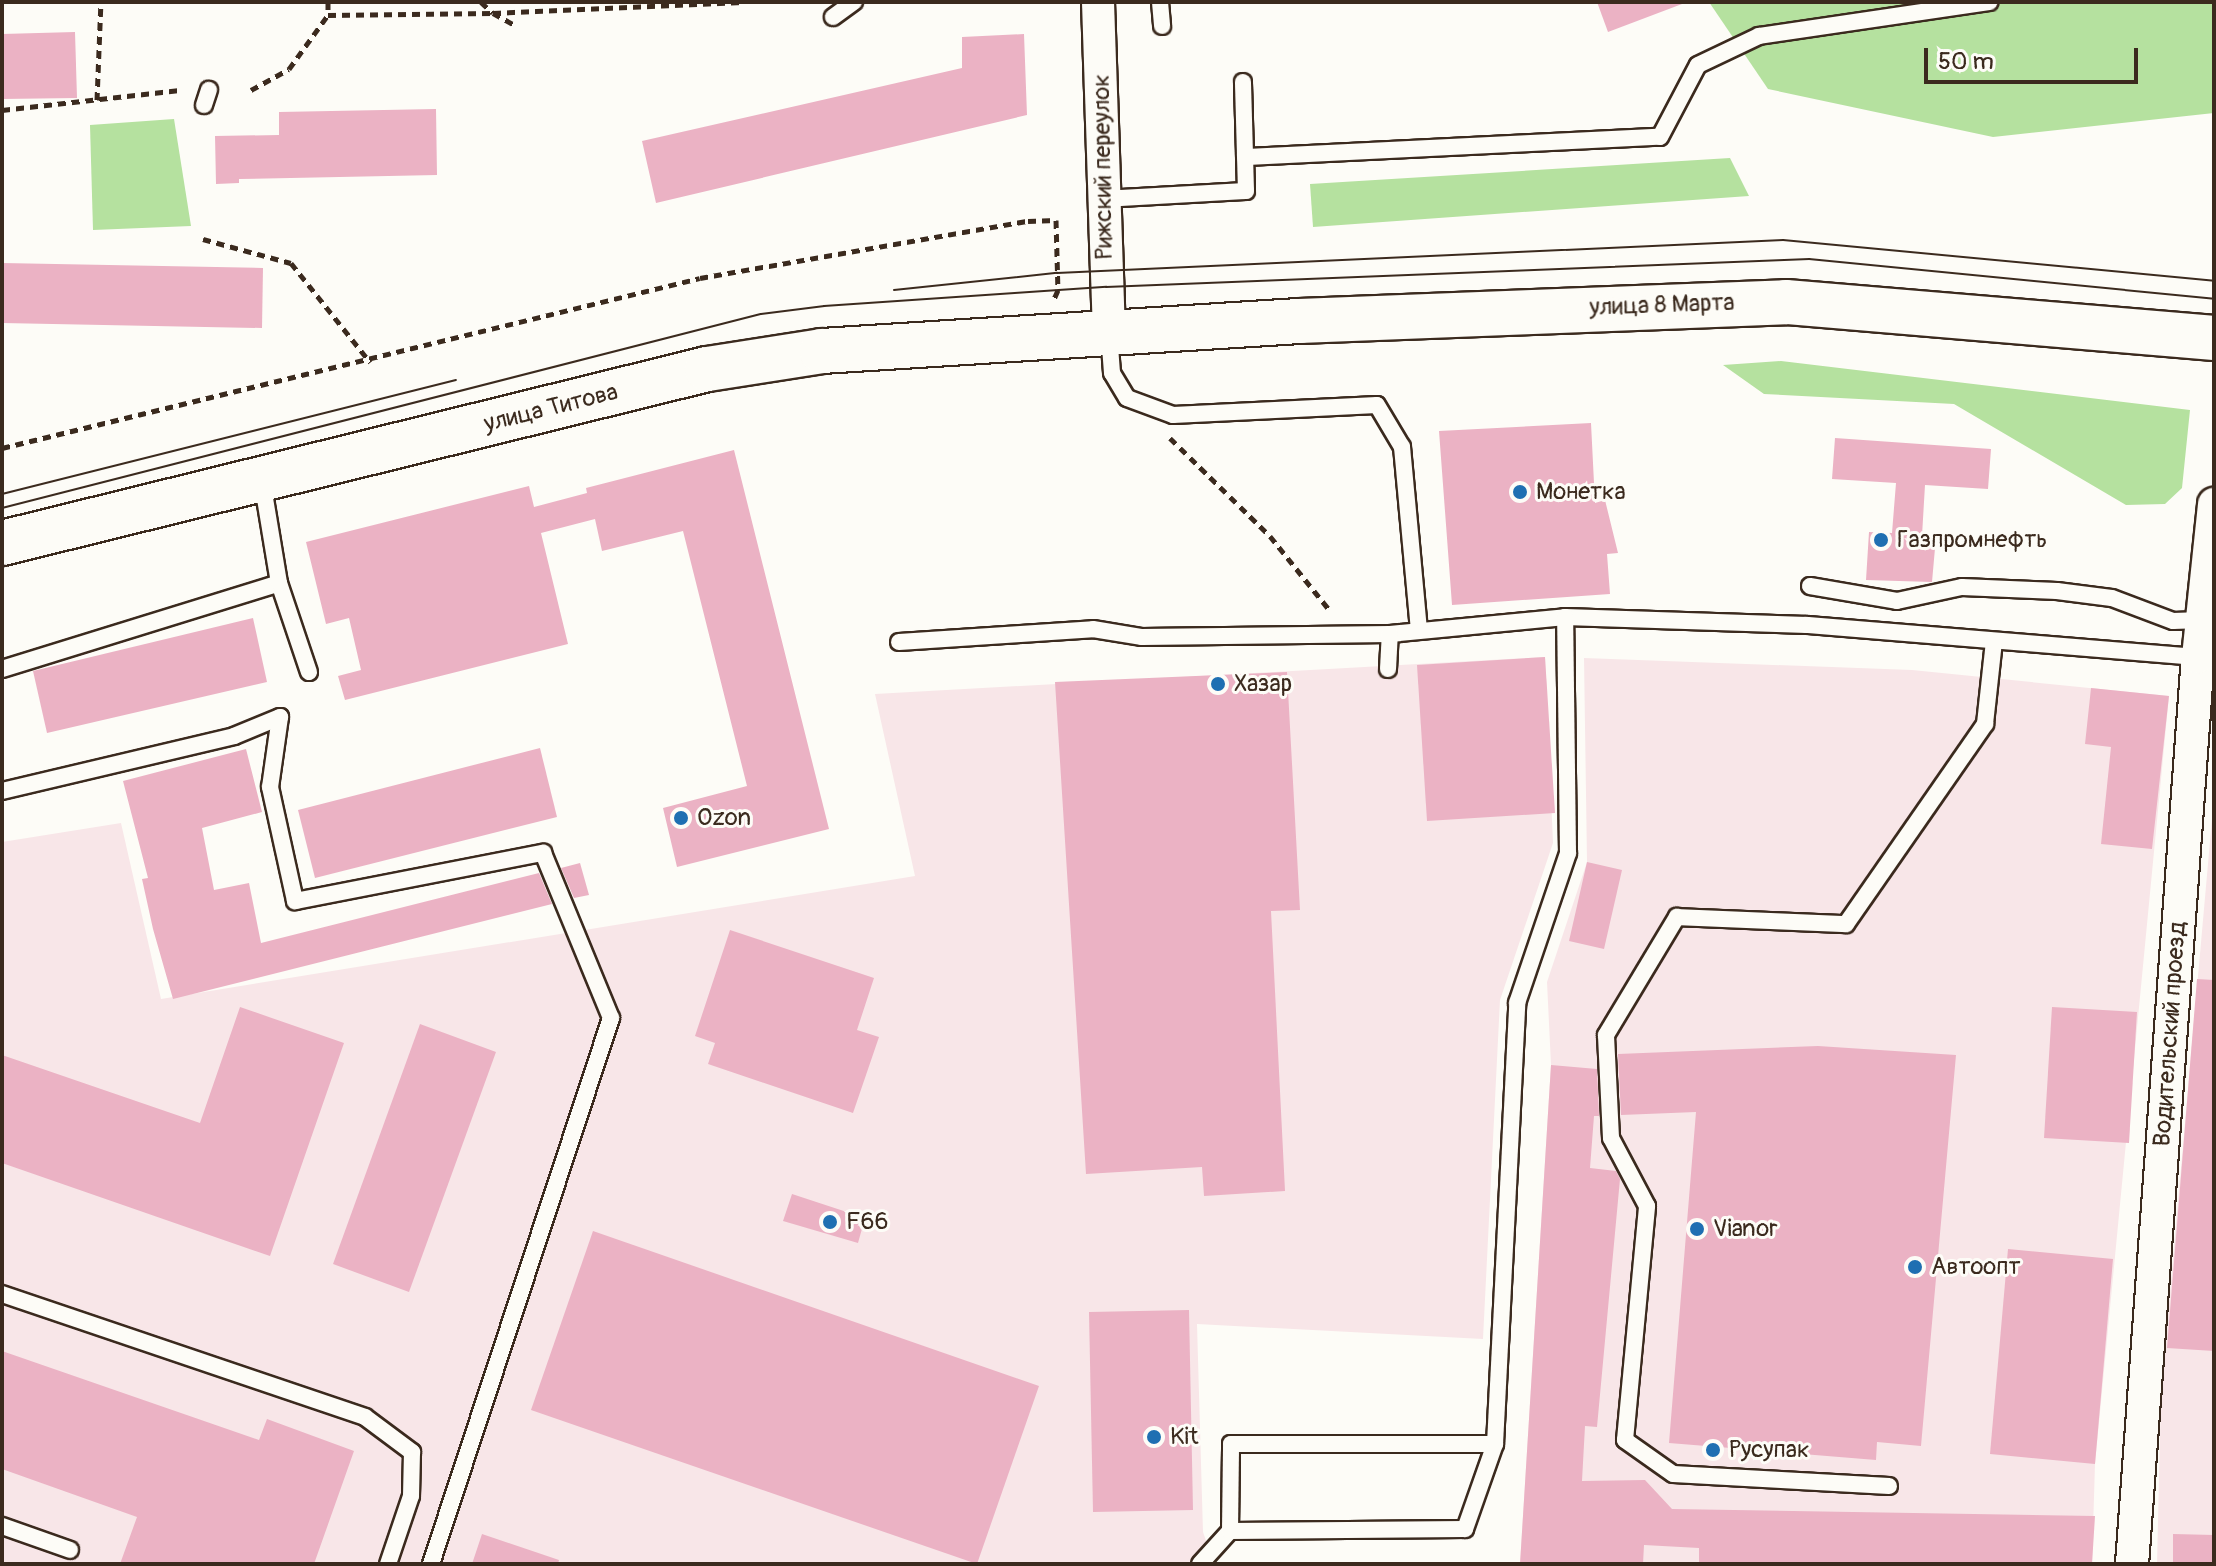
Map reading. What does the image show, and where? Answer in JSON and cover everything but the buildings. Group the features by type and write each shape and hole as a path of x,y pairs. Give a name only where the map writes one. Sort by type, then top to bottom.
{"main road":[{"name":"улица 8 Марта","path":"1109,332 1786,302 2214,338"},
{"name":"улица Титова","path":"2,543 707,369 851,348 1109,332"}],"street":[{"name":"Рижский переулок","path":"1098,2 1102,199 1109,332"},
{"name":"Водительский проезд","path":"2132,1564 2198,657 2214,504"}],"lane":[{"path":"836,2 833,17 854,2"},
{"path":"1160,2 1162,26"},
{"path":"1245,157 1660,137 1698,65 1759,36 1990,2"},
{"path":"1102,199 1246,191 1243,82"},
{"path":"1109,332 1112,373 1127,398 1173,415 1377,405 1402,447 1419,630"},
{"path":"262,479 279,583 309,672"},
{"path":"2,669 279,583"},
{"path":"1810,586 1897,601 1962,587 2057,591 2112,598 2173,621 2202,620"},
{"path":"1230,1531 1465,1529 1495,1444 1517,1003 1568,853 1565,617"},
{"path":"899,642 1093,629 1142,637 1390,634 1565,617 1807,625 2198,657"},
{"path":"1388,669 1390,634"},
{"path":"1889,1486 1673,1474 1625,1440 1647,1206 1611,1138 1606,1035 1677,917 1846,924 1985,724 1994,641"},
{"path":"2,791 234,736 280,717 270,787 295,901 543,853 611,1018 431,1564"},
{"path":"2,1294 365,1417 412,1452 411,1496 388,1564"},
{"path":"1200,1564 1230,1531 1231,1444 1495,1444"},
{"path":"2,1526 70,1550"}],"path":[{"path":"97,100 101,2"},
{"path":"251,90 289,69 328,15 328,2"},
{"path":"481,2 513,24"},
{"path":"328,15 493,13 743,2"},
{"path":"2,110 180,90"},
{"path":"2,448 370,362 700,278 1028,221 1056,220 1058,299"},
{"path":"203,239 291,263 370,362"},
{"path":"1163,435 1177,441 1270,536 1349,635"}],"shaded area":[{"path":"1545,657 1553,843 1500,1000 1483,1339 1197,1324 1203,1532 1214,1564 2,1564 2,842 121,823 161,999 915,876 875,694"},
{"path":"1584,658 1912,670 2169,696 2095,1464 2092,1564 1520,1564 1551,1065 1547,982 1587,862"},
{"path":"2214,796 2214,1564 2157,1564 2161,1394"}],"green space":[{"path":"1709,2 2214,2 2214,113 1993,137 1768,89"},
{"path":"174,119 191,226 93,230 90,125"},
{"path":"1730,158 1749,196 1313,227 1310,184"},
{"path":"1781,361 2190,410 2182,488 2165,504 2126,505 1954,404 1764,394 1723,365"}],"tram line":[{"path":"894,290 1057,273 1783,240 2214,281"},
{"path":"2,508 761,314 824,306 1106,287 1809,259 2214,299"},
{"path":"2,494 456,380"}],"place":[{"name":"Монетка","path":"1520,492"},
{"name":"Газпромнефть","path":"1881,540"},
{"name":"Хазар","path":"1218,684"},
{"name":"Ozon","path":"681,818"},
{"name":"F66","path":"830,1222"},
{"name":"Vianor","path":"1697,1229"},
{"name":"Автоопт","path":"1915,1267"},
{"name":"Kit","path":"1154,1437"},
{"name":"Русупак","path":"1713,1450"}]}
